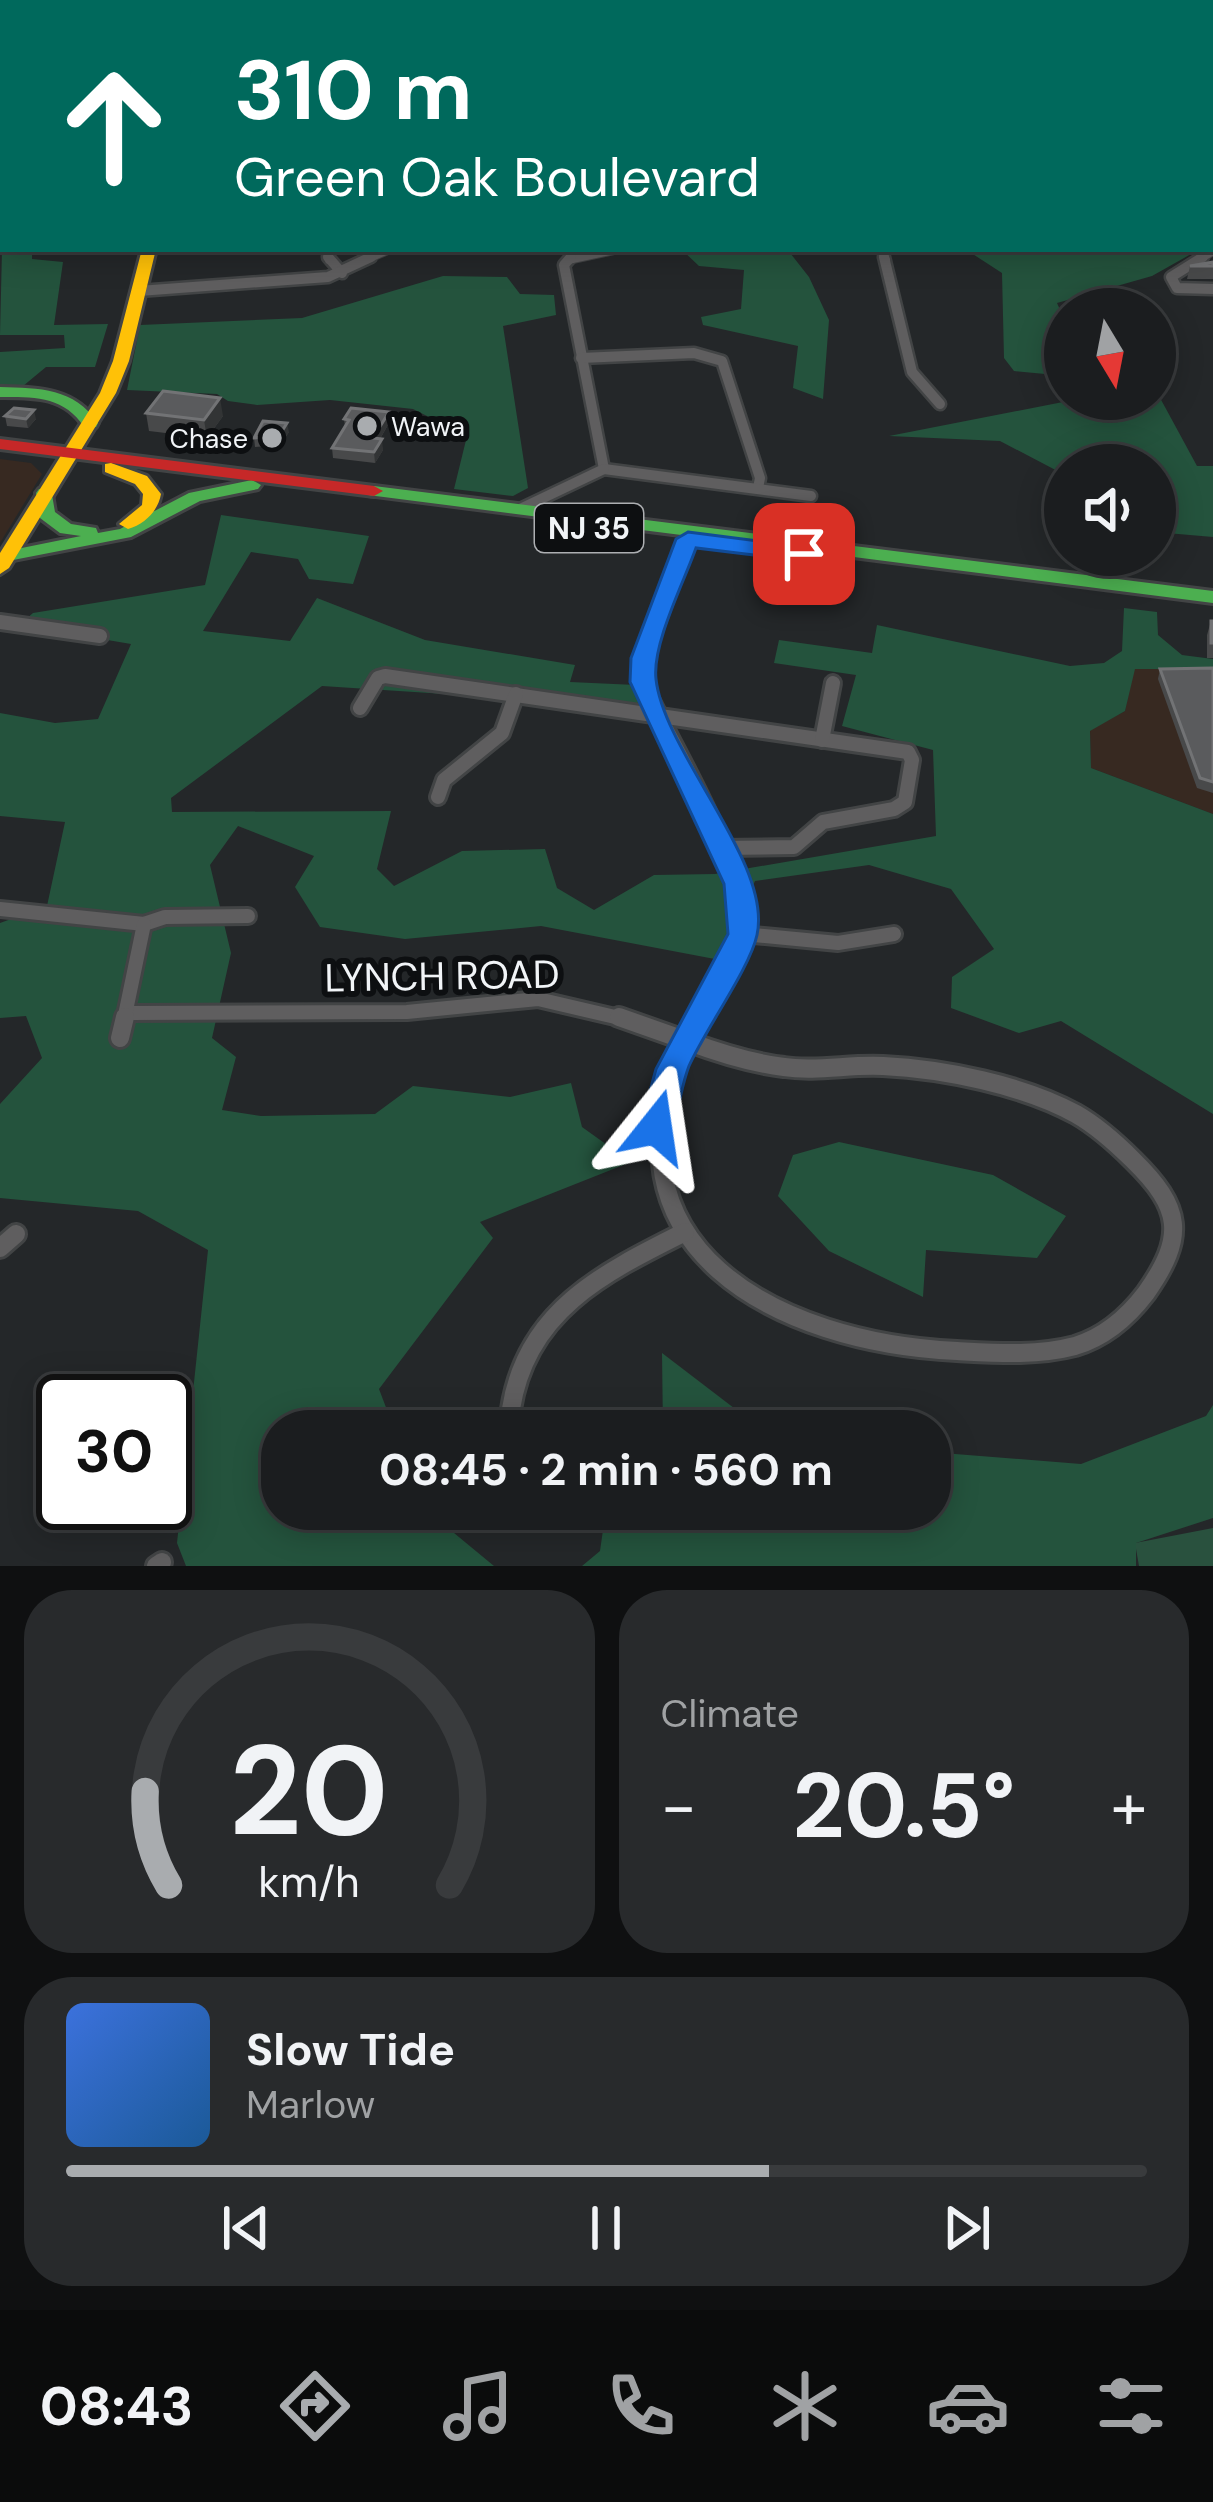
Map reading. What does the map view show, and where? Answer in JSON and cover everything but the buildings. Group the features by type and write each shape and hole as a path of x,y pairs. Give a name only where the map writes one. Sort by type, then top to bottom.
{"main road":[{"path":"4,562 114,380 148,252"},
{"path":"0,392 74,400 86,410 90,423"},
{"name":"NJ 35","path":"0,444 111,468 1213,601"},
{"name":"NJ 35","path":"0,454 67,457 520,509 1213,601"},
{"path":"45,493 46,514 57,525 88,532 117,528 144,513 152,494 141,480 111,468"},
{"path":"4,562 125,533 195,497 252,485"}],"street":[{"path":"327,252 329,262 342,273"},
{"path":"139,291 342,273 384,252"},
{"path":"604,469 565,261 606,252"},
{"path":"881,252 897,289 908,368 919,389 940,404"},
{"path":"1211,252 1171,277 1177,288 1213,289"},
{"path":"581,358 694,353 722,361 755,460 758,488"},
{"path":"520,509 604,469 811,496"},
{"path":"512,1409 512,1390 522,1358 558,1314 608,1273 686,1232 661,1170 656,1127 666,1083 743,934 738,884 643,682 644,658 688,539"},
{"path":"0,622 100,636"},
{"path":"360,708 382,677 908,752 912,760 905,802 894,809 823,822 794,847 721,848"},
{"path":"817,739 833,683"},
{"path":"438,797 444,780 502,733 516,694"},
{"path":"0,910 144,924 165,917 248,916"},
{"path":"120,1038 129,1013 144,924"},
{"path":"743,934 822,943 862,943 894,934"},
{"name":"LYNCH ROAD","path":"129,1013 409,1012 539,1000 587,1007 781,1067 897,1067 1062,1107 1091,1125 1152,1180 1170,1205 1175,1232 1169,1257 1135,1308 1117,1324 1080,1344 1028,1353 889,1347 835,1335 762,1302 718,1268 686,1232"},
{"path":"0,1248 16,1234"}],"shaded area":[{"path":"0,459 31,463 42,474 0,543"},
{"path":"1134,669 1213,669 1213,814 1091,768 1090,730 1125,711"}],"green space":[{"path":"2,252 32,252 32,259 63,262 54,325 108,324 95,367 46,367 17,391 0,394 0,352 65,348 64,335 0,335"},
{"path":"684,252 789,252 809,277 829,320 823,399 793,388 798,346 703,325 701,317 741,309 744,270 699,266"},
{"path":"970,252 1195,252 1152,276 1110,288 1044,288 1044,374 1014,371 1004,358 1002,273"},
{"path":"443,276 507,277 520,294 554,295 556,315 503,326 528,488 513,496 454,489 467,436 413,409 330,400 257,405 228,401 217,394 127,390 140,325 302,318"},
{"path":"1044,406 1044,420 1172,420 1197,466 1213,466 1213,537 1176,534 1176,444 1044,444 1044,464 1000,441 889,436"},
{"path":"221,515 369,536 353,584 309,579 298,559 251,552 203,631 290,641 317,598 425,640 575,665 570,682 636,685 647,707 322,686 171,798 172,812 391,811 377,869 394,886 462,851 545,849 557,888 594,910 654,875 715,874 936,836 933,750 842,726 856,675 774,663 779,640 872,653 877,625 1070,666 1104,663 1122,651 1124,608 1157,612 1158,635 1182,655 1213,659 1213,669 1135,669 1125,711 1090,731 1091,768 1213,814 1213,1114 1061,1021 1019,1033 951,1008 952,977 994,949 951,889 869,865 755,881 720,960 541,926 405,939 320,927 295,887 314,856 238,826 210,865 231,953 212,1038 236,1057 222,1110 261,1116 375,1114 413,1086 510,1097 571,1083 582,1127 631,1162 480,1222 493,1238 379,1389 387,1410 261,1410 261,1530 450,1530 494,1566 186,1566 177,1543 178,1530 192,1530 192,1401 208,1250 138,1211 0,1198 0,1104 42,1058 26,1016 0,1018 0,923 47,906 65,822 0,816 0,713 55,723 98,719 131,644 19,625 33,613 205,585"},
{"path":"839,1142 993,1175 1066,1216 1037,1258 926,1250 923,1297 829,1251 778,1196 793,1155"},
{"path":"662,1353 737,1410 663,1410"},
{"path":"1213,1405 1213,1518 1136,1543 1136,1566 582,1566 600,1551 603,1530 951,1530 951,1454 1081,1464 1206,1416"},
{"path":"1213,1528 1213,1566 1139,1566 1135,1543"}],"traffic: fast":[{"path":"0,392 63,399 90,423"},
{"path":"8,556 125,533 195,497 252,485"},
{"path":"374,491 1213,597"},
{"path":"45,493 46,514 66,529 90,532"}],"traffic: slow":[{"path":"0,568 108,393 121,361 148,252"},
{"path":"111,468 141,480 152,494 150,507 128,524"}],"traffic: jam":[{"path":"0,444 374,491"}],"place":[{"name":"Wawa","path":"367,426"},
{"name":"Chase","path":"272,438"}],"route":[{"path":"656,1127 672,1069 743,934 738,884 655,715 643,682 644,658 688,539 804,554"}]}
